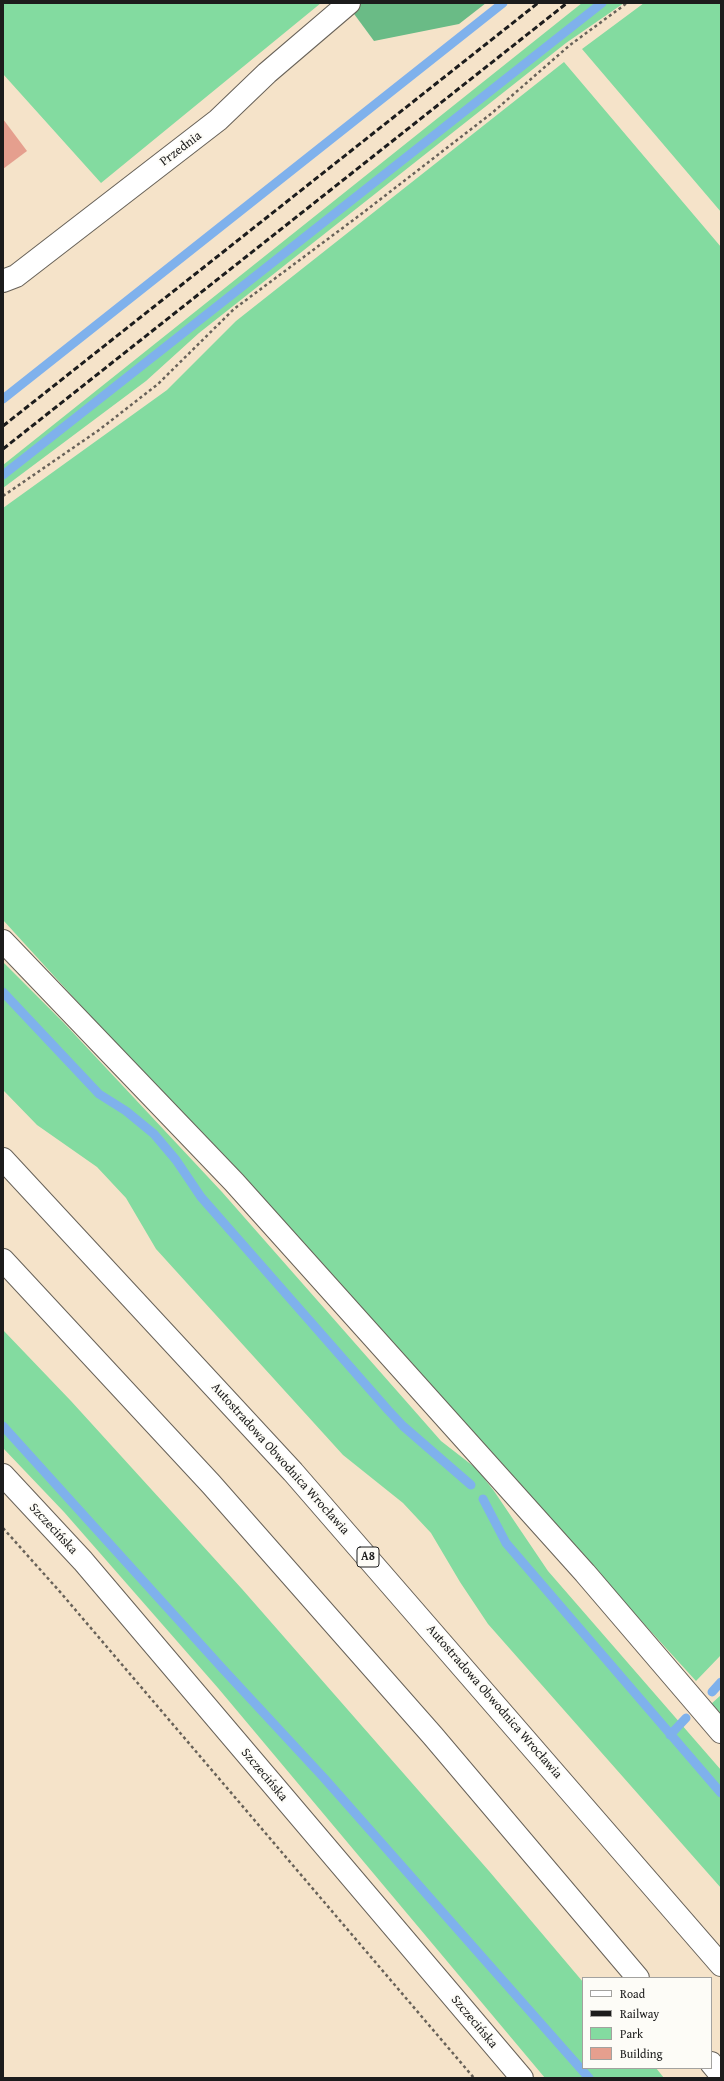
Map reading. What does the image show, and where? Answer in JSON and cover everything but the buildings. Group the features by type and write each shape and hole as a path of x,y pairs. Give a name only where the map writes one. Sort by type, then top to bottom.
{"main road":[{"name":"Przednia","path":"3,281 16,276 218,120 267,72 349,3"},
{"path":"3,941 234,1182 585,1573 721,1732"},
{"name":"Autostradowa Obwodnica Wrocławia","path":"3,1159 294,1472 721,1965"},
{"path":"3,1260 221,1495 432,1736 637,1977"},
{"name":"Szczecińska","path":"3,1475 83,1561 522,2078"},
{"path":"712,2065 721,2075"}],"path":[{"path":"3,496 99,430 158,384 234,309 360,215 492,113 570,45 627,3"},
{"path":"3,1528 66,1599 474,2078"}],"green space":[{"path":"3,3 321,3 101,183 3,74"},
{"path":"346,3 486,3 459,24 374,41"},
{"path":"582,3 624,3 566,43 199,333 146,381 3,488 3,465"},
{"path":"644,3 721,3 721,212 582,49"},
{"path":"564,62 721,247 721,1655 696,1681 3,920 3,508 167,390 236,321"},
{"path":"3,962 64,1023 222,1192 441,1441 477,1469 494,1491 548,1571 721,1770 721,1888 488,1624 460,1582 431,1533 403,1503 343,1455 156,1249 126,1198 97,1167 37,1125 3,1090"},
{"path":"3,1330 71,1401 242,1589 489,1871 582,1981 582,2069 657,2069 664,2078 545,2078 218,1688 64,1512 3,1448"},
{"path":"721,1695 721,1715 711,1704"}],"waterway":[{"path":"3,399 503,3"},
{"path":"3,475 602,3"},
{"path":"3,992 99,1094 126,1111 154,1134 176,1160 201,1197 388,1410 403,1426 471,1485"},
{"path":"3,1426 222,1668 324,1778 589,2078"},
{"path":"483,1499 506,1543 721,1793"},
{"path":"712,1692 721,1682"},
{"path":"670,1735 686,1718"}],"railway":[{"path":"3,426 538,3"},
{"path":"3,449 567,3"}]}
